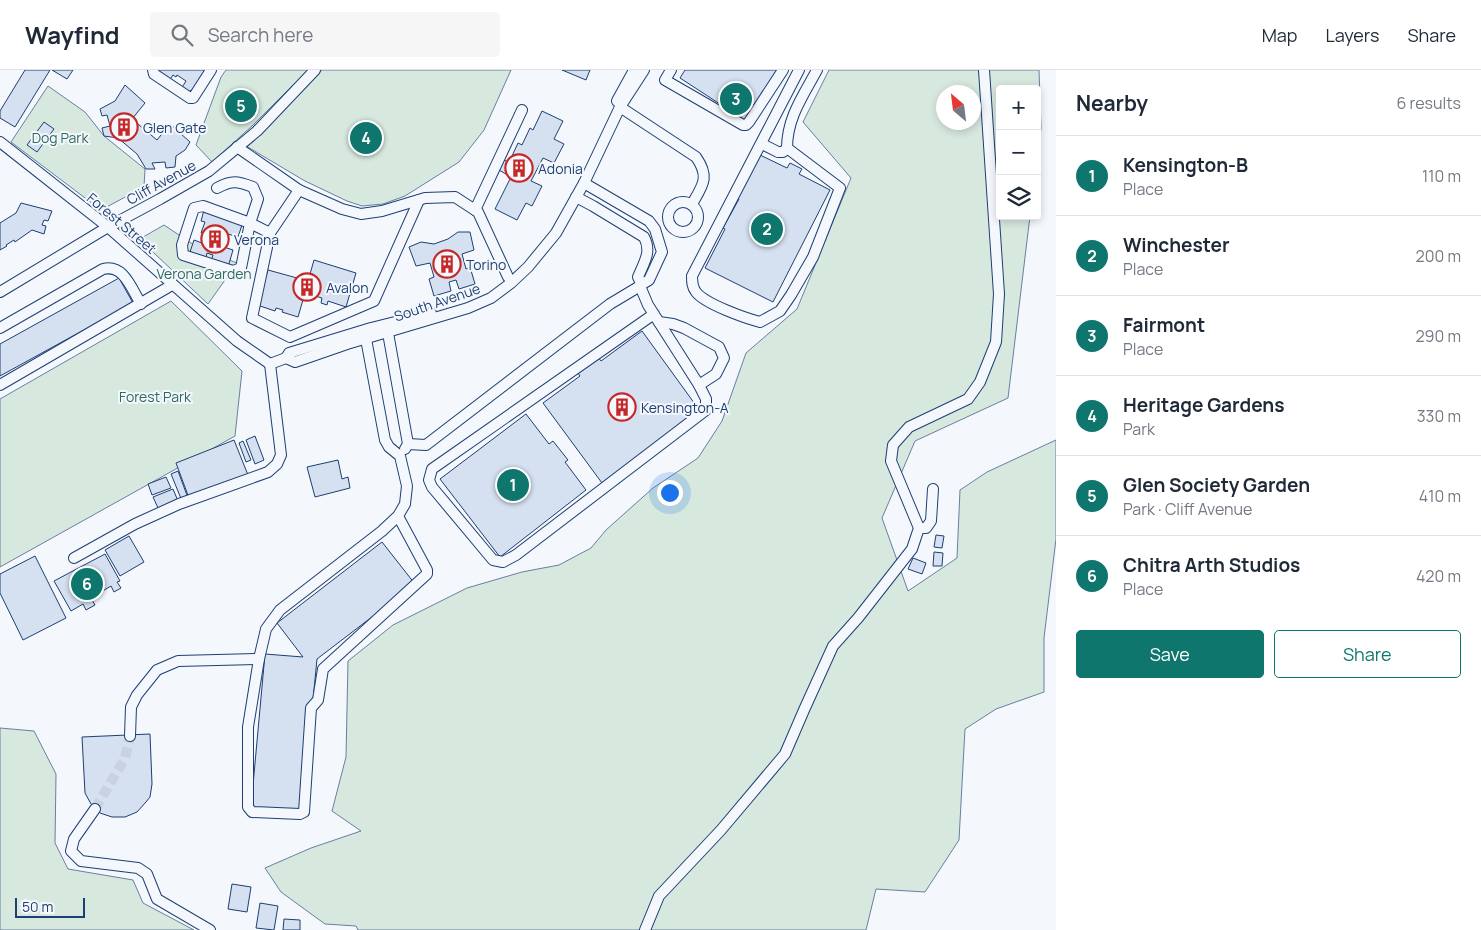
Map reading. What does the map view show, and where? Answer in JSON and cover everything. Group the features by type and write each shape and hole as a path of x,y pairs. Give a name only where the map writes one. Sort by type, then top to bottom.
{"street":[{"path":"153,70 154,74 193,98 211,70"},
{"name":"Cliff Avenue","path":"0,292 108,227 209,171 257,130 315,70"},
{"path":"286,358 289,352 371,328 439,311 485,295 518,269 554,225 589,162 634,70"},
{"name":"South Avenue","path":"270,364 286,358 295,362 366,338 468,308 491,298 511,283 528,267 556,233 584,183 620,107 644,70"},
{"path":"671,70 665,80 743,125 749,122 783,70"},
{"path":"787,148 840,188 814,257 780,311 760,322 739,316 696,293 692,286 692,276 799,70"},
{"path":"762,144 778,152 783,152 787,148 789,125 817,70"},
{"path":"645,930 660,896 721,830 785,754 833,646 858,618 912,550 919,528 891,461 893,445 909,427 968,399 980,382 996,342 998,294 984,70"},
{"path":"620,107 696,157 704,168 705,179 692,204"},
{"path":"475,210 522,110"},
{"name":"Forest Street","path":"0,142 108,227 237,341 270,364"},
{"path":"237,147 299,190 342,209 361,214 382,211 425,198 455,197 478,212 508,277"},
{"path":"217,188 228,182 239,182 253,188 258,199 250,223 241,268 233,271 183,255 182,245 194,208 203,206 250,223 270,233"},
{"path":"408,444 426,445 610,304 640,284 650,280 662,252 656,229 649,221 584,183"},
{"path":"299,190 270,233 252,318 290,336 374,301 419,200"},
{"path":"576,197 644,237 648,248 638,277 640,284 656,318 699,385 706,399 706,410 516,555 503,562 493,560 432,487 429,480 432,469 656,318"},
{"path":"0,328 103,268 118,269 140,304"},
{"path":"0,385 172,285"},
{"path":"656,318 684,328 719,347 724,358 716,374 699,385"},
{"path":"388,333 408,444 400,456"},
{"path":"366,338 385,440 389,447 400,456 407,486 405,504 398,516 382,531 280,610 266,629 248,727 248,808 252,812 302,814 304,812 311,708 318,700 322,671 427,574 427,570 398,516"},
{"path":"74,558 135,524 179,504 268,472 277,464 281,455 270,364"},
{"path":"919,528 926,528 931,521 934,489"},
{"path":"130,736 131,707 137,695 157,670 178,661 259,659"},
{"path":"95,809 74,839 72,851 81,861 138,868 147,874 157,899 210,930"}],"green space":[{"path":"226,70 308,70 252,126 212,162 196,145 221,77"},
{"path":"322,70 511,70 484,130 459,162 405,196 383,204 362,206 305,181 246,146 267,128"},
{"path":"829,70 1039,70 1040,85 996,85 996,220 1030,220 1008,398 915,441 882,518 908,591 957,558 960,490 987,472 1056,440 1056,539 1044,638 1044,692 996,709 965,729 959,840 925,892 876,889 866,930 358,930 356,926 325,924 281,892 265,868 311,848 361,831 332,811 346,757 348,661 393,625 467,588 522,572 559,565 591,548 606,530 653,488 698,458 722,421 746,353 797,309 851,178 803,122"},
{"name":"Dog Park","path":"48,86 85,112 104,136 145,169 144,187 101,210 11,142"},
{"name":"Verona Garden","path":"164,225 200,249 237,263 208,304 138,240"},
{"name":"Forest Park","path":"171,301 242,371 235,436 0,567 0,399"},
{"path":"0,728 34,731 56,774 55,843 68,869 133,880 143,903 194,930 0,930"}],"building":[{"path":"25,70 50,70 15,127 0,118 0,111"},
{"path":"52,70 73,70 67,79"},
{"path":"158,70 207,70 193,91 191,90 189,93 181,89 186,81 177,75 176,77 173,75 169,81 157,73"},
{"path":"562,70 590,70 586,80"},
{"path":"685,70 779,70 746,121 680,78"},
{"name":"Glen Gate","path":"125,85 145,103 132,119 157,140 170,124 190,142 185,150 176,156 175,167 166,168 165,162 152,163 155,169 146,169 137,154 118,138 104,136 102,128 110,126 107,115 102,116 100,109 115,101"},
{"name":"Adonia","path":"542,111 563,121 554,139 564,144 554,163 543,158 531,181 542,186 532,206 526,203 517,220 495,209 511,177 499,170 504,160 514,165 517,158 512,156 518,143 522,145 530,128 533,130"},
{"path":"44,122 54,129 37,152 27,145"},
{"path":"760,155 787,168 790,163 802,169 799,174 830,190 773,302 705,268 725,229 723,228 739,199 737,198"},
{"path":"21,203 52,211 48,221 44,220 42,225 46,226 44,234 32,230 0,250 0,223 16,213"},
{"name":"Verona","path":"204,210 243,222 238,237 228,234 224,247 233,250 228,267 211,261 213,255 207,253 206,257 190,252 194,240 202,243 204,234 201,233 205,222 201,221"},
{"name":"Torino","path":"458,232 470,232 474,250 462,254 466,269 470,267 475,284 459,289 456,280 449,282 451,291 434,296 429,279 434,277 430,263 416,266 409,247 421,242 434,244 448,239"},
{"name":"Avalon","path":"314,260 356,273 346,307 328,301 327,305 321,303 322,298 305,293 298,317 282,312 283,310 276,308 275,311 257,305 268,270 308,281"},
{"path":"119,278 133,303 0,376 0,344"},
{"name":"Kensington-A","path":"642,331 700,411 602,483 543,403 580,376 577,372 598,357 601,361"},
{"path":"526,414 549,444 553,441 568,460 565,462 586,490 500,557 440,479"},
{"path":"255,436 264,460 255,464 246,440"},
{"path":"234,440 248,475 189,498 176,463"},
{"path":"243,441 251,460 246,462 239,443"},
{"path":"338,460 342,479 348,477 350,488 315,497 307,467"},
{"path":"178,471 188,498 182,501 171,474"},
{"path":"166,477 171,488 152,495 148,484"},
{"path":"173,489 178,501 158,508 153,497"},
{"path":"936,535 944,536 942,548 934,547"},
{"path":"129,536 144,562 120,576 105,550"},
{"path":"382,542 415,584 317,659 302,812 251,807 265,654 303,657 277,623"},
{"path":"934,552 943,553 942,566 933,566"},
{"path":"105,554 120,581 117,582 121,588 114,592 111,586 91,598 95,605 86,610 83,604 71,611 54,581"},
{"path":"35,556 66,618 23,640 0,593 0,574"},
{"path":"913,558 926,563 922,574 908,569"},
{"path":"150,734 152,784 150,797 137,812 125,817 112,817 100,813 91,804 85,793 82,737"},
{"path":"232,884 251,887 247,912 228,909"},
{"path":"260,903 278,906 274,930 256,928"},
{"path":"284,919 300,920 300,930 283,930"}],"tunnel":[{"path":"95,809 125,758 130,736"}],"place":[{"name":"Fairmont","path":"736,99"},
{"name":"Glen Society Garden","path":"241,106"},
{"name":"Glen Gate","path":"124,127"},
{"name":"Heritage Gardens","path":"366,138"},
{"name":"Adonia","path":"519,168"},
{"name":"Winchester","path":"767,229"},
{"name":"Verona","path":"215,239"},
{"name":"Torino","path":"447,264"},
{"name":"Avalon","path":"307,287"},
{"name":"Kensington-A","path":"622,407"},
{"name":"Kensington-B","path":"513,485"},
{"name":"Chitra Arth Studios","path":"87,584"}]}
